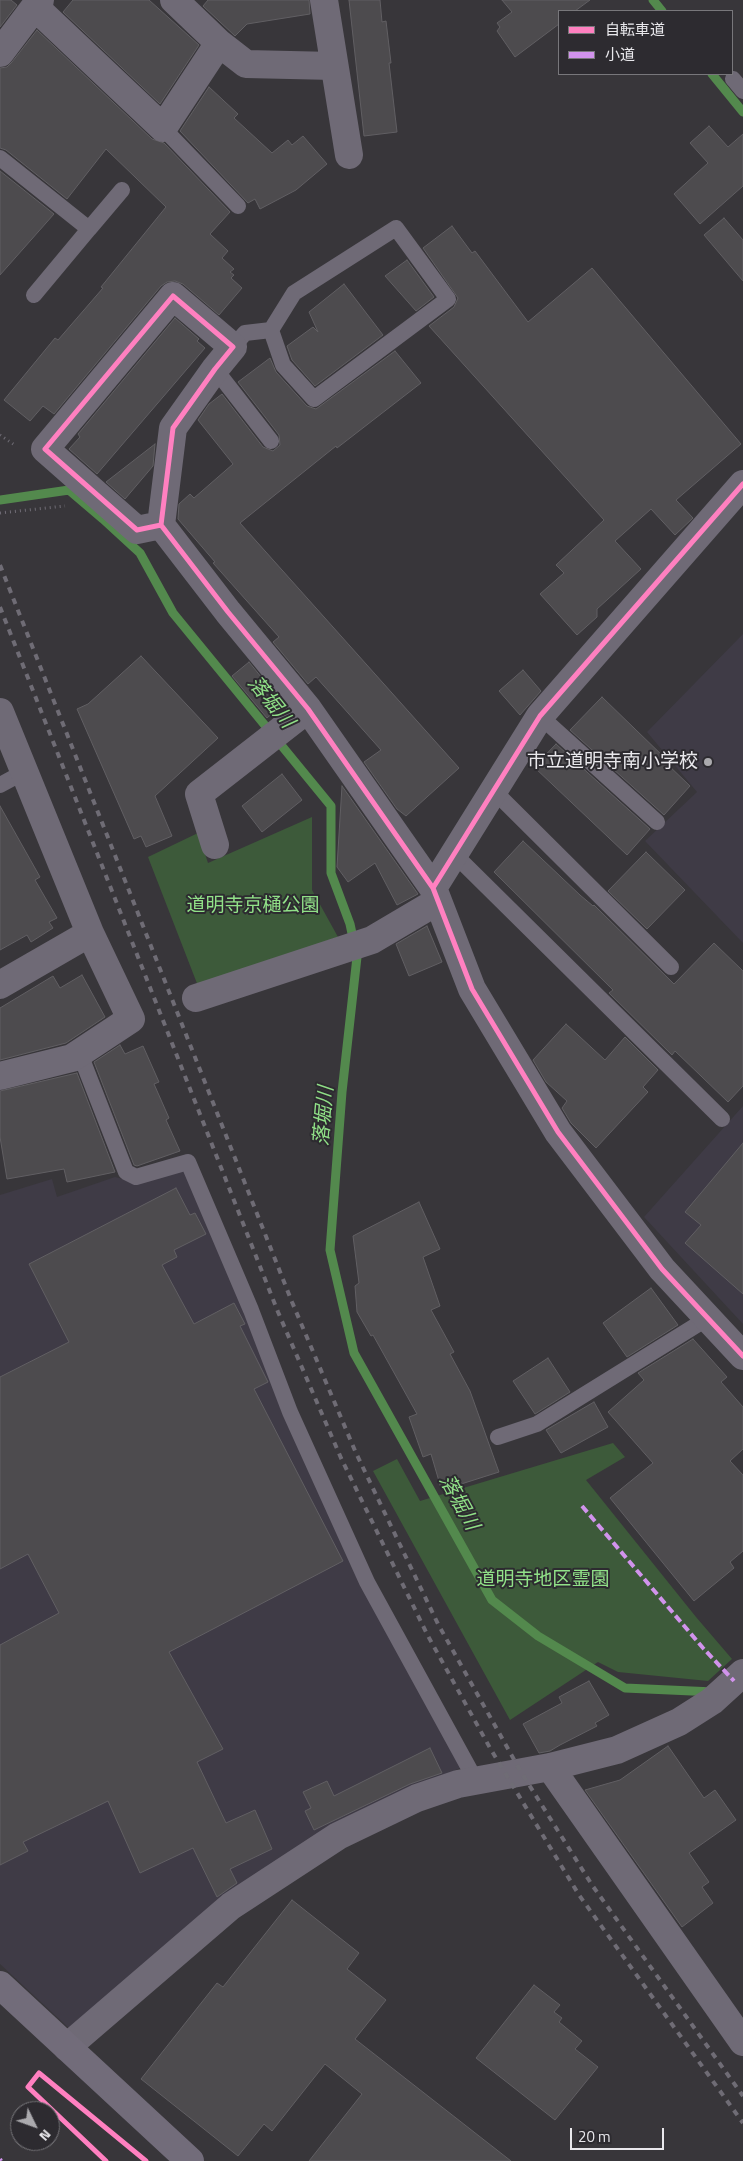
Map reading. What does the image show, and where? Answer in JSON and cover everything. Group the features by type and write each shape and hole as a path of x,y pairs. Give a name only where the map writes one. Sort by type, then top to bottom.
{"street":[{"path":"174,0 219,44 246,64 334,66"},
{"path":"324,0 349,155"},
{"path":"0,53 37,4 163,128 219,44"},
{"path":"161,525 136,530 44,449 173,296 233,347 173,428 161,525 228,612 308,709 436,894 472,989 558,1132 662,1269 743,1356"},
{"path":"196,998 372,940 436,894 454,854 540,716 743,484"},
{"path":"214,845 199,794 308,709"},
{"path":"0,712 90,933 131,1019 72,1058 0,1076"},
{"path":"0,985 90,933"},
{"path":"67,2047 231,1906 338,1836 417,1798 458,1784 550,1767 617,1750 679,1722 728,1686"},
{"path":"550,1767 743,2042"},
{"path":"0,1985 190,2161"}],"lane":[{"path":"163,128 238,206"},
{"path":"0,158 89,229"},
{"path":"34,295 122,190"},
{"path":"396,228 448,299 314,399 283,365 271,330 294,293 396,228"},
{"path":"233,347 245,333 271,330"},
{"path":"215,369 271,441"},
{"path":"540,716 657,822"},
{"path":"0,785 24,772"},
{"path":"494,791 671,967"},
{"path":"454,854 722,1119"},
{"path":"80,1054 126,1172 136,1177 188,1162 290,1412 367,1582 476,1781"},
{"path":"498,1437 538,1424 708,1318"}],"path":[{"path":"0,513 102,500"}],"shaded area":[{"name":"市立道明寺南小学校","path":"743,634 743,943 645,841 697,792 647,732"},
{"path":"743,1106 743,1324 644,1217"},
{"path":"184,1167 240,1302 462,1767 316,1838 71,2030 0,1964 0,1195 52,1179 57,1197 115,1177 131,1181"}],"green space":[{"name":"道明寺京樋公園","path":"312,817 312,890 338,937 198,986 148,857 198,833 208,863"},
{"name":"道明寺地区霊園","path":"613,1443 625,1457 586,1480 732,1659 708,1681 618,1672 598,1662 510,1720 373,1471 397,1459 420,1501"}],"building":[{"path":"0,0 11,0 17,5 0,27"},
{"path":"73,0 149,0 199,45 160,104 63,12"},
{"path":"208,0 309,0 310,14 247,24 235,36 203,6"},
{"path":"349,0 380,0 382,22 386,21 397,132 364,136"},
{"path":"502,0 590,0 576,10 558,10 558,25 515,57 497,31 500,27 497,23 512,12"},
{"path":"37,30 152,139 164,143 230,212 210,234 228,251 222,258 234,269 230,272 234,275 231,278 242,288 219,315 183,284 175,281 167,282 161,286 54,414 43,406 30,421 4,400 55,338 58,340 103,288 101,287 166,207 106,149 67,199 6,150 0,148 0,68 7,67 12,62"},
{"path":"209,87 238,114 234,118 272,153 288,140 292,145 303,136 327,164 296,190 260,209 255,199 248,203 180,131"},
{"path":"709,126 728,147 743,134 743,186 700,224 674,194 708,163 690,143"},
{"path":"0,171 54,214 0,275"},
{"path":"724,218 743,240 743,281 704,235"},
{"path":"452,226 472,253 475,251 528,322 592,268 741,444 676,500 693,518 675,535 651,509 615,541 641,569 597,609 597,617 577,635 540,594 564,573 556,565 604,520 429,326 454,307 458,298 423,248"},
{"path":"407,260 434,297 416,311 385,276"},
{"path":"344,284 383,335 315,386 292,360 287,346 313,327 318,332 309,312"},
{"path":"175,318 199,339 197,341 205,348 97,474 69,449 80,437 78,434"},
{"path":"395,351 421,383 337,448 336,446 240,523 459,768 406,816 397,809 364,762 381,750 316,677 308,684 273,642 279,637 213,563 215,562 178,519 179,504 190,494 194,498 233,464 198,420 209,404 222,394 263,447 273,451 280,445 279,435 238,382 270,358 276,372 307,406 316,409"},
{"path":"155,444 153,466 125,499 106,482"},
{"path":"141,656 218,738 155,796 172,836 146,847 141,836 134,839 77,709 88,704"},
{"path":"249,662 283,704 267,718 232,676"},
{"path":"523,670 541,691 520,715 499,691"},
{"path":"602,697 667,760 665,762 690,786 664,815 570,730"},
{"path":"556,744 650,829 627,855 534,767"},
{"path":"282,774 302,800 262,832 242,806"},
{"path":"342,786 418,894 397,905 375,863 348,882 337,867"},
{"path":"0,806 40,877 35,880 57,918 49,922 53,928 31,942 27,935 0,950"},
{"path":"523,841 580,895 594,905 674,984 714,943 743,971 743,1086 728,1102 675,1051 672,1055 609,993 613,990 494,872"},
{"path":"646,852 685,890 647,929 608,891"},
{"path":"427,926 442,962 409,976 396,944"},
{"path":"82,975 105,1017 66,1043 0,1060 0,1008 53,976 60,988"},
{"path":"566,1024 605,1060 625,1037 658,1070 643,1087 648,1092 596,1148 571,1123 562,1108 567,1101 546,1082 533,1060"},
{"path":"120,1045 125,1054 143,1046 159,1082 154,1084 169,1118 166,1120 180,1151 137,1166 134,1165 94,1062"},
{"path":"77,1073 115,1172 67,1182 64,1169 7,1179 0,1137 0,1091"},
{"path":"743,1143 743,1294 685,1243 701,1225 685,1212"},
{"path":"176,1188 190,1215 195,1213 206,1234 174,1250 177,1257 162,1265 194,1324 234,1303 245,1324 240,1326 268,1382 254,1389 343,1561 169,1652 223,1749 197,1762 226,1823 255,1810 272,1849 230,1869 237,1883 217,1897 193,1848 140,1873 108,1801 23,1842 28,1851 0,1865 0,1645 59,1613 28,1554 0,1569 0,1377 69,1342 29,1264"},
{"path":"419,1202 440,1249 423,1257 440,1306 431,1310 454,1352 450,1354 470,1391 499,1472 458,1485 457,1483 441,1488 431,1454 423,1457 409,1417 417,1414 373,1335 371,1336 357,1312 355,1286 359,1283 353,1236"},
{"path":"651,1288 678,1325 627,1357 603,1323"},
{"path":"693,1339 727,1377 721,1382 743,1407 743,1449 730,1461 743,1475 743,1551 730,1562 734,1568 694,1601 610,1498 653,1463 608,1412 644,1380 638,1373"},
{"path":"548,1358 570,1392 535,1414 513,1381"},
{"path":"594,1402 608,1427 561,1453 546,1430"},
{"path":"589,1681 609,1715 595,1723 597,1726 550,1751 539,1753 523,1724 562,1703 559,1697"},
{"path":"668,1746 704,1798 715,1790 736,1820 689,1853 709,1882 702,1887 713,1903 682,1927 585,1790 620,1780"},
{"path":"430,1748 442,1773 410,1784 314,1830 305,1811 311,1808 303,1792 327,1781 334,1796"},
{"path":"292,1900 359,1953 347,1969 386,2000 355,2039 511,2161 309,2161 362,2094 325,2064 272,2131 264,2124 238,2156 141,2079 217,1983 223,1987"},
{"path":"534,1985 560,2005 554,2012 562,2018 559,2022 582,2041 575,2049 598,2067 555,2120 476,2058"}],"waterway":[{"path":"653,0 661,10"},
{"path":"713,75 743,112"},
{"name":"落堀川","path":"0,500 69,490 140,553 173,613 331,806 331,873 350,924 357,957 342,1092 330,1250 354,1353 492,1600 538,1636 625,1688 714,1692"}],"railway":[{"path":"0,565 292,1302 356,1453 438,1624 521,1772 592,1885 743,2096"},
{"path":"0,607 278,1312 341,1458 428,1636 490,1748 579,1895 743,2123"}],"marked path":[{"path":"582,1506 703,1648 734,1681"}],"cycle path":[{"path":"161,525 137,530 45,449 173,296 233,347 173,428 161,525 228,612 308,709 433,888"},
{"path":"743,484 540,716 433,888 472,989 558,1132 662,1269 743,1356"},
{"path":"106,2161 28,2087 39,2073 146,2161"}],"place":[{"name":"市立道明寺南小学校","path":"708,762"}]}
